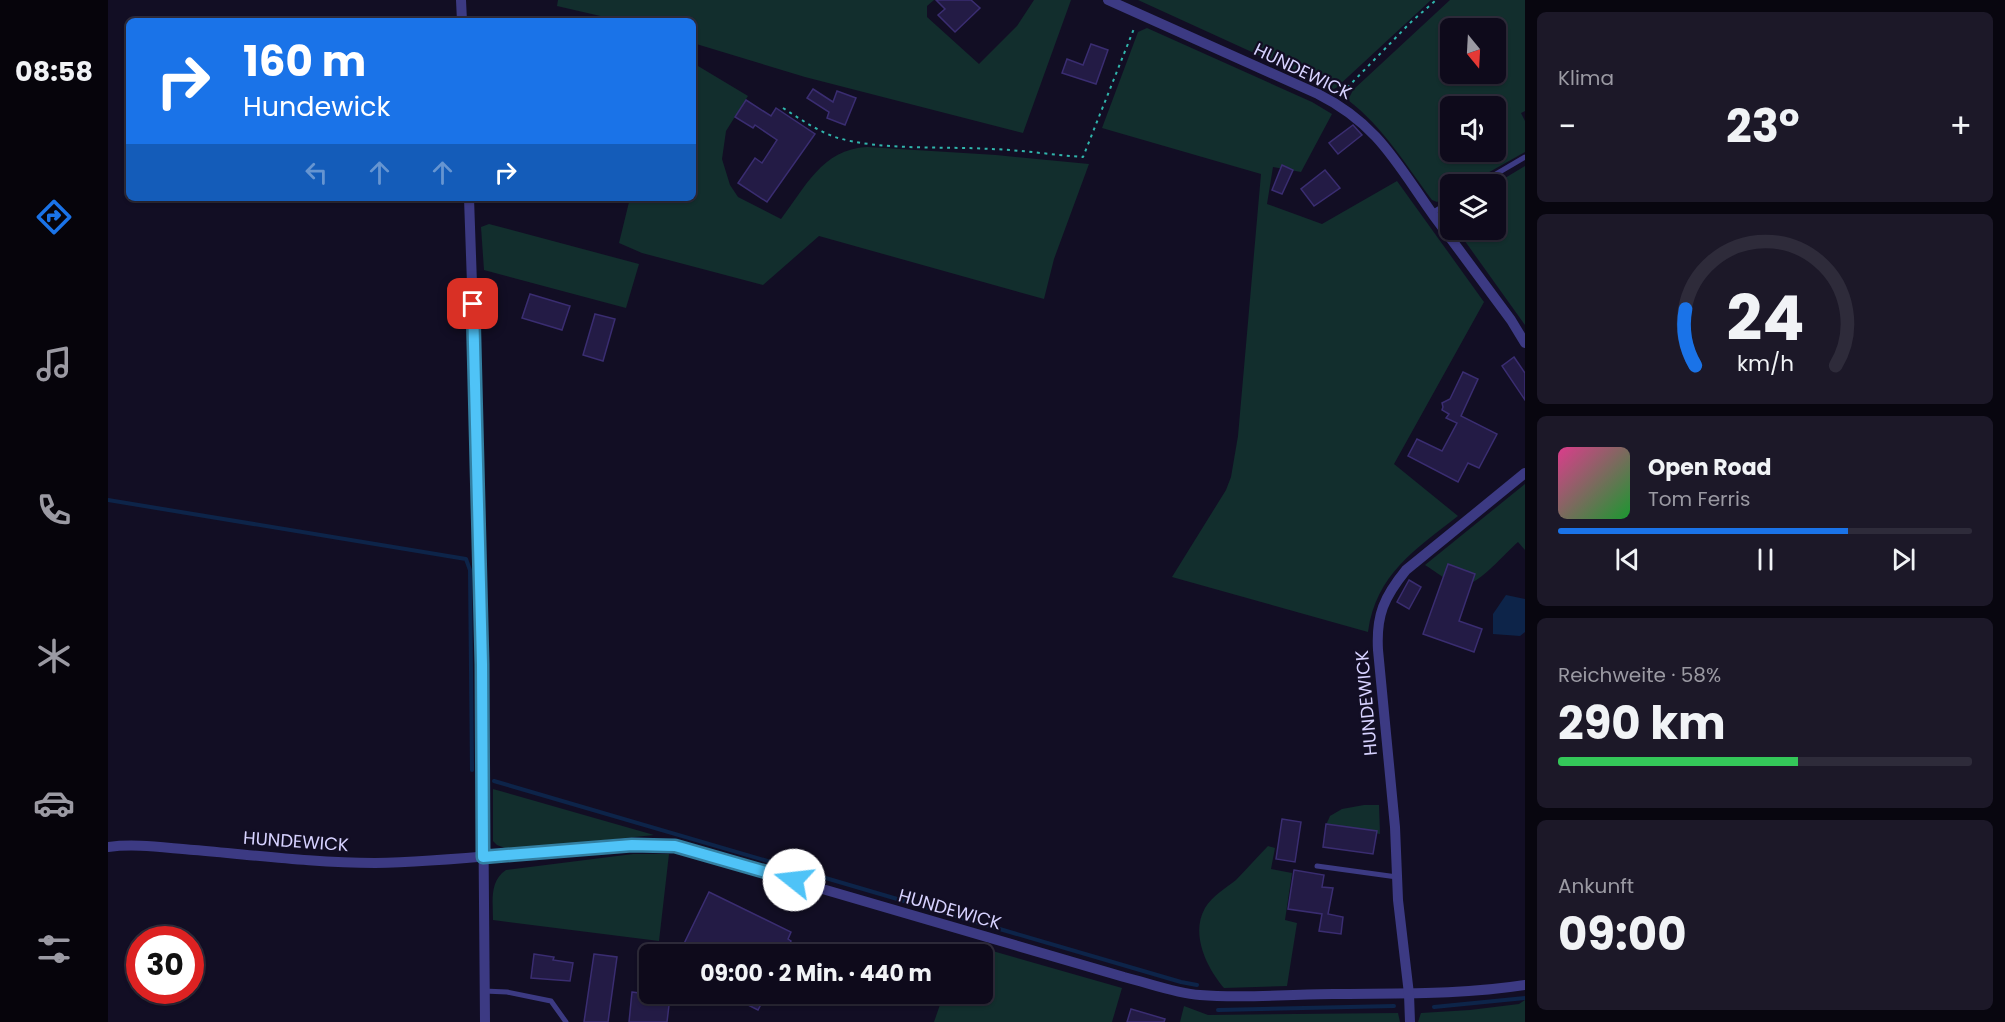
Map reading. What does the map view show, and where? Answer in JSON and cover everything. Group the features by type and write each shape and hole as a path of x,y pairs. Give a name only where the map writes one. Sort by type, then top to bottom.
{"street":[{"path":"461,0 462,18"},
{"name":"HUNDEWICK","path":"1107,0 1334,102 1365,124 1382,141 1511,320 1525,343"},
{"path":"469,201 476,370 482,642 485,1022"},
{"name":"HUNDEWICK","path":"1410,1022 1378,650 1377,632 1380,609 1391,588 1406,570 1525,473"},
{"name":"HUNDEWICK","path":"108,847 154,847 374,863 632,845 675,846 1124,976 1198,995 1409,994 1525,985"}],"lane":[{"path":"1496,174 1525,157"},
{"path":"1432,213 1440,208"},
{"path":"1317,866 1397,877"},
{"path":"484,991 551,1001 566,1022"}],"path":[{"path":"1334,102 1410,23 1436,0"},
{"path":"783,108 811,127 850,140 885,144 993,148 1083,157 1140,15"}],"green space":[{"path":"558,0 934,0 927,6 927,17 979,64 1017,26 1034,0 1071,0 1023,133 805,77 696,44 696,18 609,18 557,6"},
{"path":"1138,0 1431,0 1336,88 1330,90 1326,86"},
{"path":"1450,0 1525,0 1525,111 1521,113 1525,121 1525,152 1486,174 1440,174 1440,200 1437,202 1432,200 1383,134 1348,100 1353,90"},
{"path":"1147,28 1312,102 1332,114 1301,172 1273,167 1267,204 1322,224 1397,181 1484,302 1394,464 1458,516 1413,552 1389,579 1379,594 1368,632 1172,577 1226,490 1231,477 1238,436 1261,174 1102,128 1138,32"},
{"path":"696,65 748,96 726,131 722,159 730,185 738,197 781,219 807,183 826,162 851,149 867,147 996,155 1089,164 1054,259 1044,299 819,236 763,285 642,253 619,243 629,201 696,201"},
{"path":"1525,166 1525,325 1464,240 1506,240 1506,177"},
{"path":"489,224 639,264 626,308 484,270 481,227"},
{"path":"1525,484 1525,550 1518,542 1484,575 1463,585 1448,580 1425,565"},
{"path":"493,789 654,835 510,850 493,841"},
{"path":"1379,805 1380,834 1326,825 1330,816 1342,809"},
{"path":"1268,846 1275,848 1271,869 1292,873 1285,920 1297,923 1287,986 1224,988 1212,971 1202,950 1199,929 1201,918 1211,900 1236,880"},
{"path":"633,854 669,854 659,941 493,920 494,886 506,870"},
{"path":"993,951 1122,988 1112,1022 934,1022 940,1004 993,1004"},
{"path":"1525,1000 1525,1022 1418,1022 1421,1013 1519,1004"},
{"path":"1184,1006 1208,1015 1398,1013 1400,1022 1180,1022"}],"water":[{"path":"1506,595 1525,599 1525,632 1520,636 1493,634 1493,614"}],"building":[{"path":"936,0 971,0 980,8 955,32 938,15 945,9"},
{"path":"1091,44 1108,50 1096,84 1062,73 1067,59 1083,65"},
{"path":"813,89 833,102 837,91 856,98 845,125 827,118 829,112 807,98"},
{"path":"746,100 771,116 776,108 815,134 767,202 738,183 755,158 762,163 777,140 755,125 753,128 735,117"},
{"path":"1353,125 1362,135 1338,154 1329,143"},
{"path":"1282,165 1293,170 1282,194 1272,190"},
{"path":"1325,170 1340,188 1314,206 1301,189"},
{"path":"530,294 570,306 562,330 522,318"},
{"path":"595,314 615,319 603,361 583,355"},
{"path":"1514,357 1525,373 1525,400 1502,366"},
{"path":"1463,372 1478,379 1461,416 1497,434 1479,468 1468,463 1458,482 1408,456 1417,439 1442,451 1457,423 1446,418 1449,414 1442,410 1442,403 1450,399"},
{"path":"1448,564 1475,574 1459,621 1482,629 1474,652 1423,634"},
{"path":"1409,580 1421,587 1409,609 1397,602"},
{"path":"1282,819 1301,822 1295,862 1276,859"},
{"path":"1326,824 1377,831 1373,854 1323,847"},
{"path":"1294,870 1324,875 1322,887 1333,888 1328,914 1343,917 1341,934 1319,931 1322,914 1288,909"},
{"path":"709,892 791,932 788,939 791,941 790,944 684,944"},
{"path":"534,954 573,963 570,981 531,978"},
{"path":"594,954 617,957 608,1022 584,1022"},
{"path":"632,992 639,993 639,1004 669,1004 667,1022 629,1022"},
{"path":"746,1004 761,1004 758,1010"},
{"path":"1131,1009 1165,1019 1164,1022 1127,1022"}],"waterway":[{"path":"108,500 466,559 470,570 472,770"},
{"path":"494,781 1197,985"},
{"path":"1434,1007 1525,998"},
{"path":"1218,1010 1394,1006"}],"route":[{"path":"473,304 482,664 483,857 632,845 675,846 794,880"}]}
